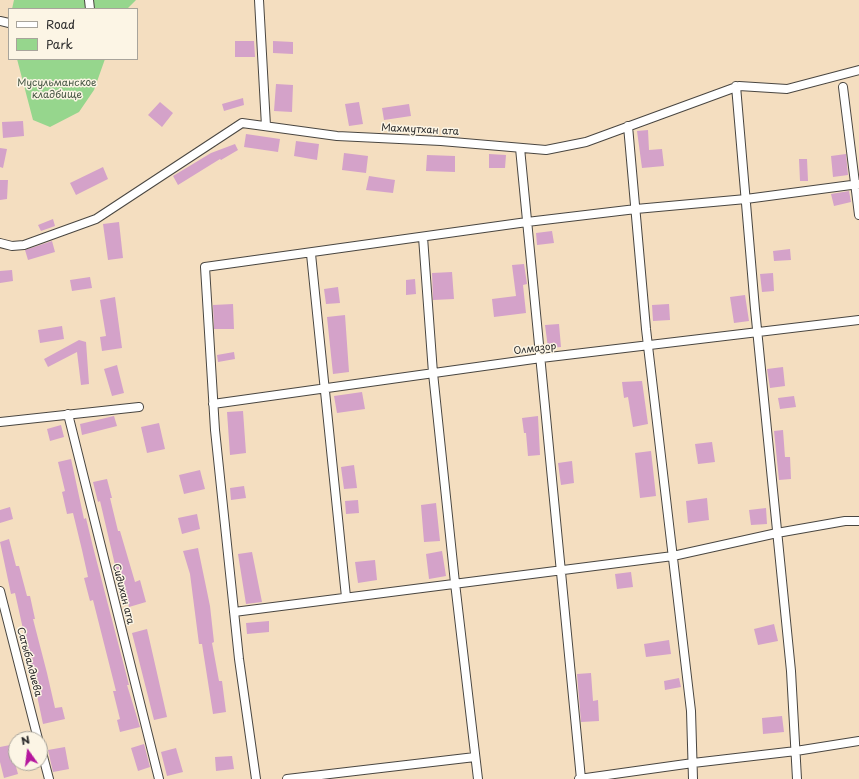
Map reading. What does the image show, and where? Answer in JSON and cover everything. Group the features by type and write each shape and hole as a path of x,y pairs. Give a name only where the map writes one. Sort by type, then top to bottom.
{"street":[{"path":"258,0 266,126"},
{"name":"Махмутхан ата","path":"0,243 12,246 24,245 96,219 242,123 337,136 441,141 546,150 586,142 736,86 787,89 859,70"},
{"path":"736,86 757,331 791,671 797,779"},
{"path":"842,87 857,185 859,215"},
{"path":"628,126 648,346 691,711 693,779"},
{"path":"520,148 562,569 580,779 692,763 796,751 859,741"},
{"path":"256,779 234,612 213,404 205,267 311,254 527,222 636,209 746,199 857,185"},
{"path":"423,237 434,373 455,583 478,779"},
{"path":"311,254 326,388 346,597"},
{"name":"Олмазор","path":"213,404 541,358 859,320"},
{"path":"0,422 139,407"},
{"name":"Сидихан ата","path":"68,414 158,779"},
{"path":"234,612 673,556 777,533 845,521 859,521"},
{"name":"Сатыбалдиева","path":"0,591 36,731"},
{"path":"287,779 475,757"}],"green space":[{"path":"14,0 136,0 128,8 12,8"},
{"name":"Мусульманское кладбище","path":"17,60 105,60 94,90 79,112 50,127 33,120"}],"building":[{"path":"235,41 254,41 255,57 235,57"},
{"path":"273,41 293,42 293,54 273,53"},
{"path":"276,84 293,85 292,112 274,111"},
{"path":"243,98 244,105 224,111 222,104"},
{"path":"160,102 173,113 162,127 148,115"},
{"path":"359,102 363,124 349,126 345,104"},
{"path":"409,104 411,116 384,120 382,108"},
{"path":"23,121 24,136 3,138 2,122"},
{"path":"648,130 649,150 662,149 664,166 642,168 637,131"},
{"path":"246,134 280,139 278,152 244,147"},
{"path":"296,141 319,144 317,160 294,156"},
{"path":"235,144 238,150 221,160 220,159 178,185 173,176 211,153"},
{"path":"0,148 7,149 3,168 0,167"},
{"path":"344,153 368,156 366,173 342,170"},
{"path":"489,154 506,155 505,168 489,168"},
{"path":"846,154 848,175 833,177 831,156"},
{"path":"427,155 455,156 455,172 426,171"},
{"path":"799,159 807,159 808,181 800,181"},
{"path":"103,167 108,179 76,195 70,183"},
{"path":"369,176 395,180 393,193 366,190"},
{"path":"0,180 8,180 7,199 0,200"},
{"path":"849,191 851,202 834,206 831,194"},
{"path":"53,219 55,226 41,231 38,225"},
{"path":"119,222 123,258 108,260 103,224"},
{"path":"552,231 554,243 537,245 536,233"},
{"path":"52,241 55,252 28,260 25,250"},
{"path":"790,249 791,260 774,261 773,251"},
{"path":"524,264 527,284 523,285 526,313 494,317 492,299 516,296 512,265"},
{"path":"12,270 13,281 0,283 0,271"},
{"path":"452,272 454,299 433,300 432,273"},
{"path":"773,273 774,291 762,292 760,274"},
{"path":"90,277 92,288 72,291 70,280"},
{"path":"415,279 416,294 406,295 406,280"},
{"path":"338,287 340,303 326,304 324,289"},
{"path":"745,295 749,321 734,323 730,297"},
{"path":"115,297 122,348 102,351 100,337 106,336 100,300"},
{"path":"233,304 234,329 214,329 213,305"},
{"path":"669,304 670,320 653,321 652,305"},
{"path":"345,315 349,372 333,374 327,317"},
{"path":"559,324 561,347 548,348 545,325"},
{"path":"62,326 64,339 40,343 38,330"},
{"path":"79,340 86,342 89,384 81,385 77,352 48,367 44,359"},
{"path":"234,352 235,359 218,362 217,355"},
{"path":"117,365 124,393 112,396 104,369"},
{"path":"783,367 785,386 770,388 767,369"},
{"path":"642,381 648,424 633,427 628,397 624,398 622,382"},
{"path":"362,392 365,409 337,413 334,396"},
{"path":"794,396 796,407 780,409 778,398"},
{"path":"243,411 246,453 230,455 227,412"},
{"path":"114,416 117,426 82,435 80,424"},
{"path":"538,416 540,455 528,456 526,433 524,433 522,418"},
{"path":"159,423 165,449 147,453 141,427"},
{"path":"61,425 64,437 50,441 47,429"},
{"path":"783,430 785,457 790,457 791,479 779,480 774,431"},
{"path":"712,442 715,462 698,464 695,444"},
{"path":"651,451 656,496 640,498 635,453"},
{"path":"71,459 84,519 86,518 129,685 127,685 140,727 120,732 117,720 120,719 113,691 116,691 93,600 90,601 84,578 88,577 82,550 73,513 67,514 62,492 65,491 58,462"},
{"path":"572,461 574,483 561,485 558,463"},
{"path":"354,465 357,488 344,489 341,467"},
{"path":"200,470 205,489 184,494 179,475"},
{"path":"107,479 118,531 120,531 135,582 140,580 146,602 129,607 123,581 119,582 100,501 98,502 93,482"},
{"path":"244,486 246,498 231,500 230,488"},
{"path":"707,498 709,520 688,523 686,501"},
{"path":"358,500 359,513 346,514 345,501"},
{"path":"436,503 440,541 424,542 421,505"},
{"path":"10,507 13,519 0,523 0,510"},
{"path":"766,508 767,524 751,525 749,510"},
{"path":"197,514 200,529 182,534 178,518"},
{"path":"9,539 16,566 19,566 27,596 30,596 35,619 33,619 55,708 62,707 65,719 43,724 15,593 11,594 0,542"},
{"path":"198,548 210,606 214,642 212,643 219,681 222,681 226,712 213,714 202,644 199,644 190,574 183,551"},
{"path":"442,551 446,576 429,579 426,554"},
{"path":"252,552 262,602 246,604 238,554"},
{"path":"375,560 377,580 358,583 355,562"},
{"path":"631,572 633,587 617,589 615,574"},
{"path":"269,621 269,632 247,634 246,623"},
{"path":"774,624 778,641 758,645 754,629"},
{"path":"147,629 167,717 154,720 132,633"},
{"path":"669,640 671,654 646,657 644,644"},
{"path":"591,673 593,701 598,700 599,721 581,722 577,674"},
{"path":"679,678 681,687 665,690 664,681"},
{"path":"782,716 784,732 763,734 762,718"},
{"path":"144,744 150,767 138,771 131,748"},
{"path":"8,745 8,771 17,771 18,774 4,778 0,762 0,747"},
{"path":"65,747 69,769 53,772 48,750"},
{"path":"176,748 183,772 167,776 161,752"},
{"path":"232,756 234,769 216,771 215,757"}]}
